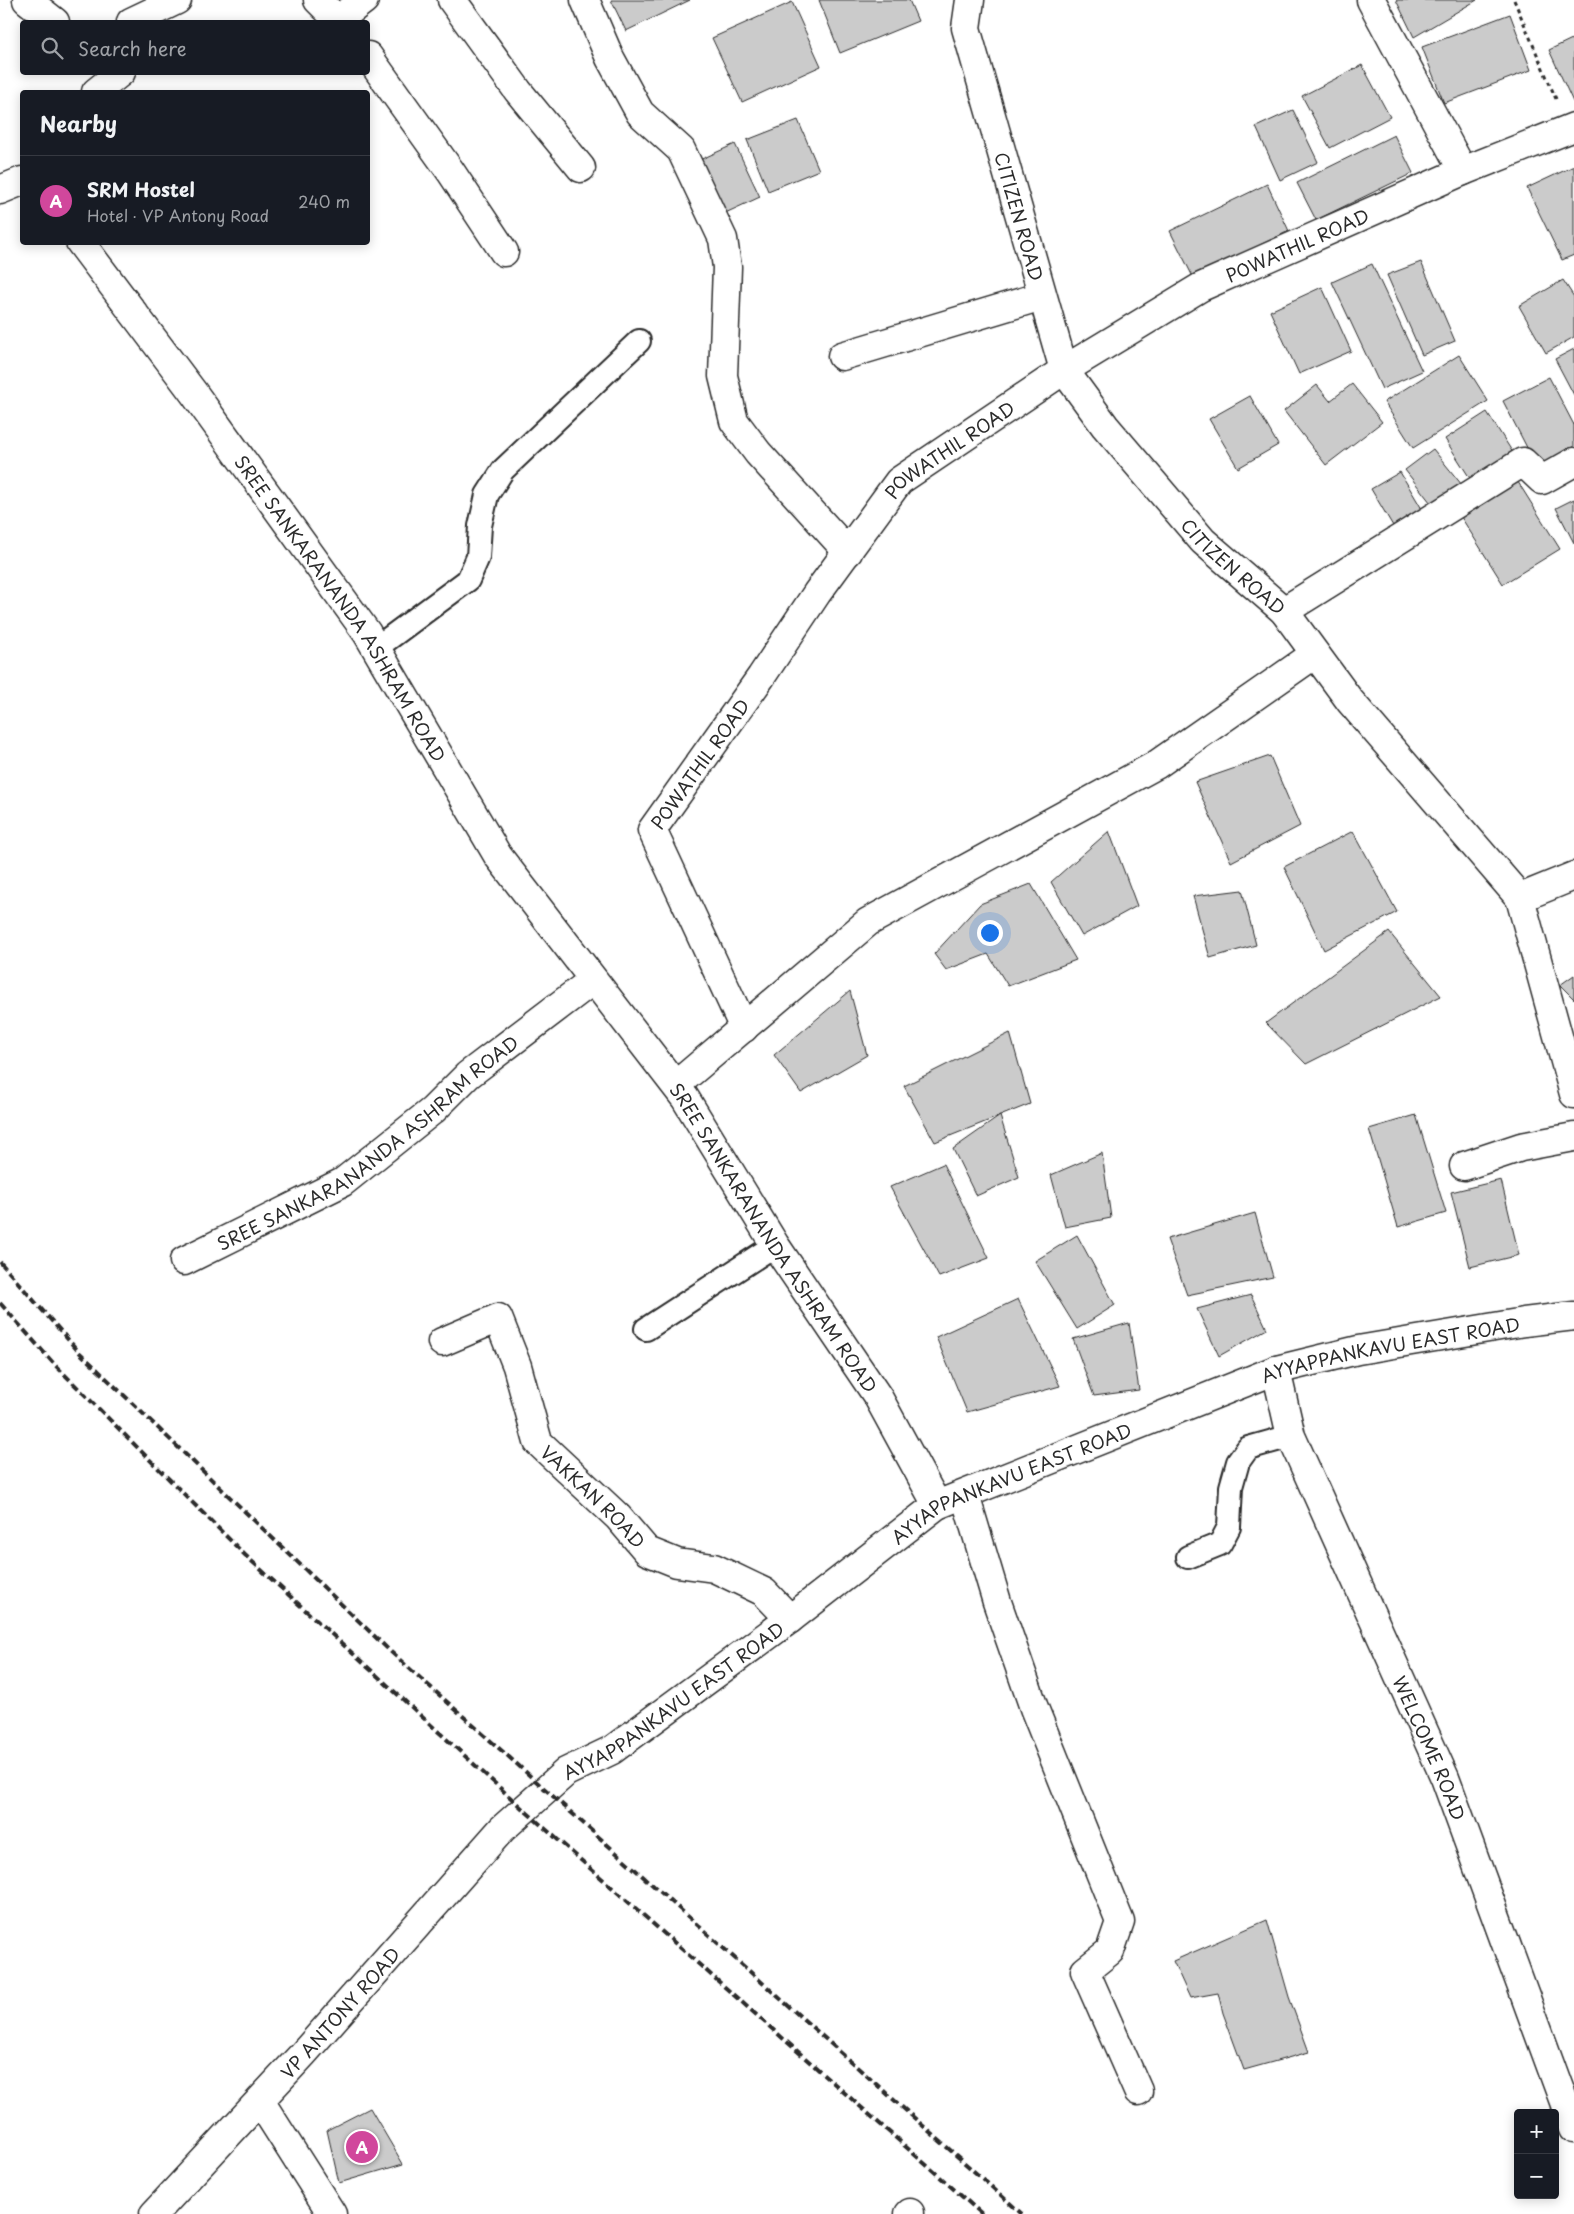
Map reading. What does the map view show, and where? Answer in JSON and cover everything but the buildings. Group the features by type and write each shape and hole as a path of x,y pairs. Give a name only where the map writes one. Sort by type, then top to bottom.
{"street":[{"path":"27,0 52,20"},
{"path":"135,20 177,0"},
{"path":"318,0 338,20"},
{"path":"340,20 364,0"},
{"path":"452,0 518,91 581,168"},
{"path":"585,0 610,58 640,113 681,150 723,239 727,266 723,376 734,420 758,453 848,552"},
{"name":"CITIZEN ROAD","path":"970,0 966,28 1064,370 1105,426 1203,541 1284,612 1350,701 1520,898 1574,1094"},
{"path":"1371,0 1463,171"},
{"path":"370,59 451,172 504,252"},
{"path":"98,90 117,75"},
{"name":"POWATHIL ROAD","path":"744,1028 652,830 899,481 1064,370 1201,287 1463,171 1571,129"},
{"path":"0,190 20,182"},
{"name":"SREE SANKARANANDA ASHRAM ROAD","path":"82,245 199,400 367,633 498,856 676,1085 775,1245 878,1397 938,1505"},
{"path":"842,356 1042,296"},
{"path":"1284,612 1523,462 1542,480 1574,462"},
{"path":"676,1085 868,922 1156,765 1315,654"},
{"path":"1520,898 1574,876"},
{"name":"SREE SANKARANANDA ASHRAM ROAD","path":"184,1261 343,1182 433,1110 468,1075 593,980"},
{"path":"1464,1166 1521,1147 1574,1137"},
{"name":"AYYAPPANKAVU EAST ROAD","path":"522,1809 566,1772 612,1750 790,1619 938,1505 1276,1370 1358,1350 1524,1322 1574,1316"},
{"name":"VAKKAN ROAD","path":"442,1342 498,1318 517,1366 538,1442 618,1517 647,1551 677,1563 714,1568 731,1576 764,1592 790,1619"},
{"name":"WELCOME ROAD","path":"1276,1370 1290,1436 1445,1778 1574,2129"},
{"path":"965,1495 997,1602 1034,1708 1120,1922 1110,1951 1084,1971 1138,2091"},
{"name":"VP ANTONY ROAD","path":"154,2214 260,2101 502,1829 522,1809"},
{"path":"260,2101 332,2214"}],"lane":[{"path":"376,648 468,580 478,557 480,526 487,495 503,470 639,341"},
{"path":"646,1329 775,1245"},
{"path":"1188,1557 1220,1544 1229,1527 1231,1487 1238,1462 1248,1448 1290,1436"}],"path":[{"path":"1514,0 1571,129"}],"railway":[{"path":"0,1262 79,1352 391,1652 1022,2214"},
{"path":"0,1303 55,1365 245,1555 523,1809 982,2214"}],"place":[{"name":"SRM Hostel","path":"362,2147"}]}
